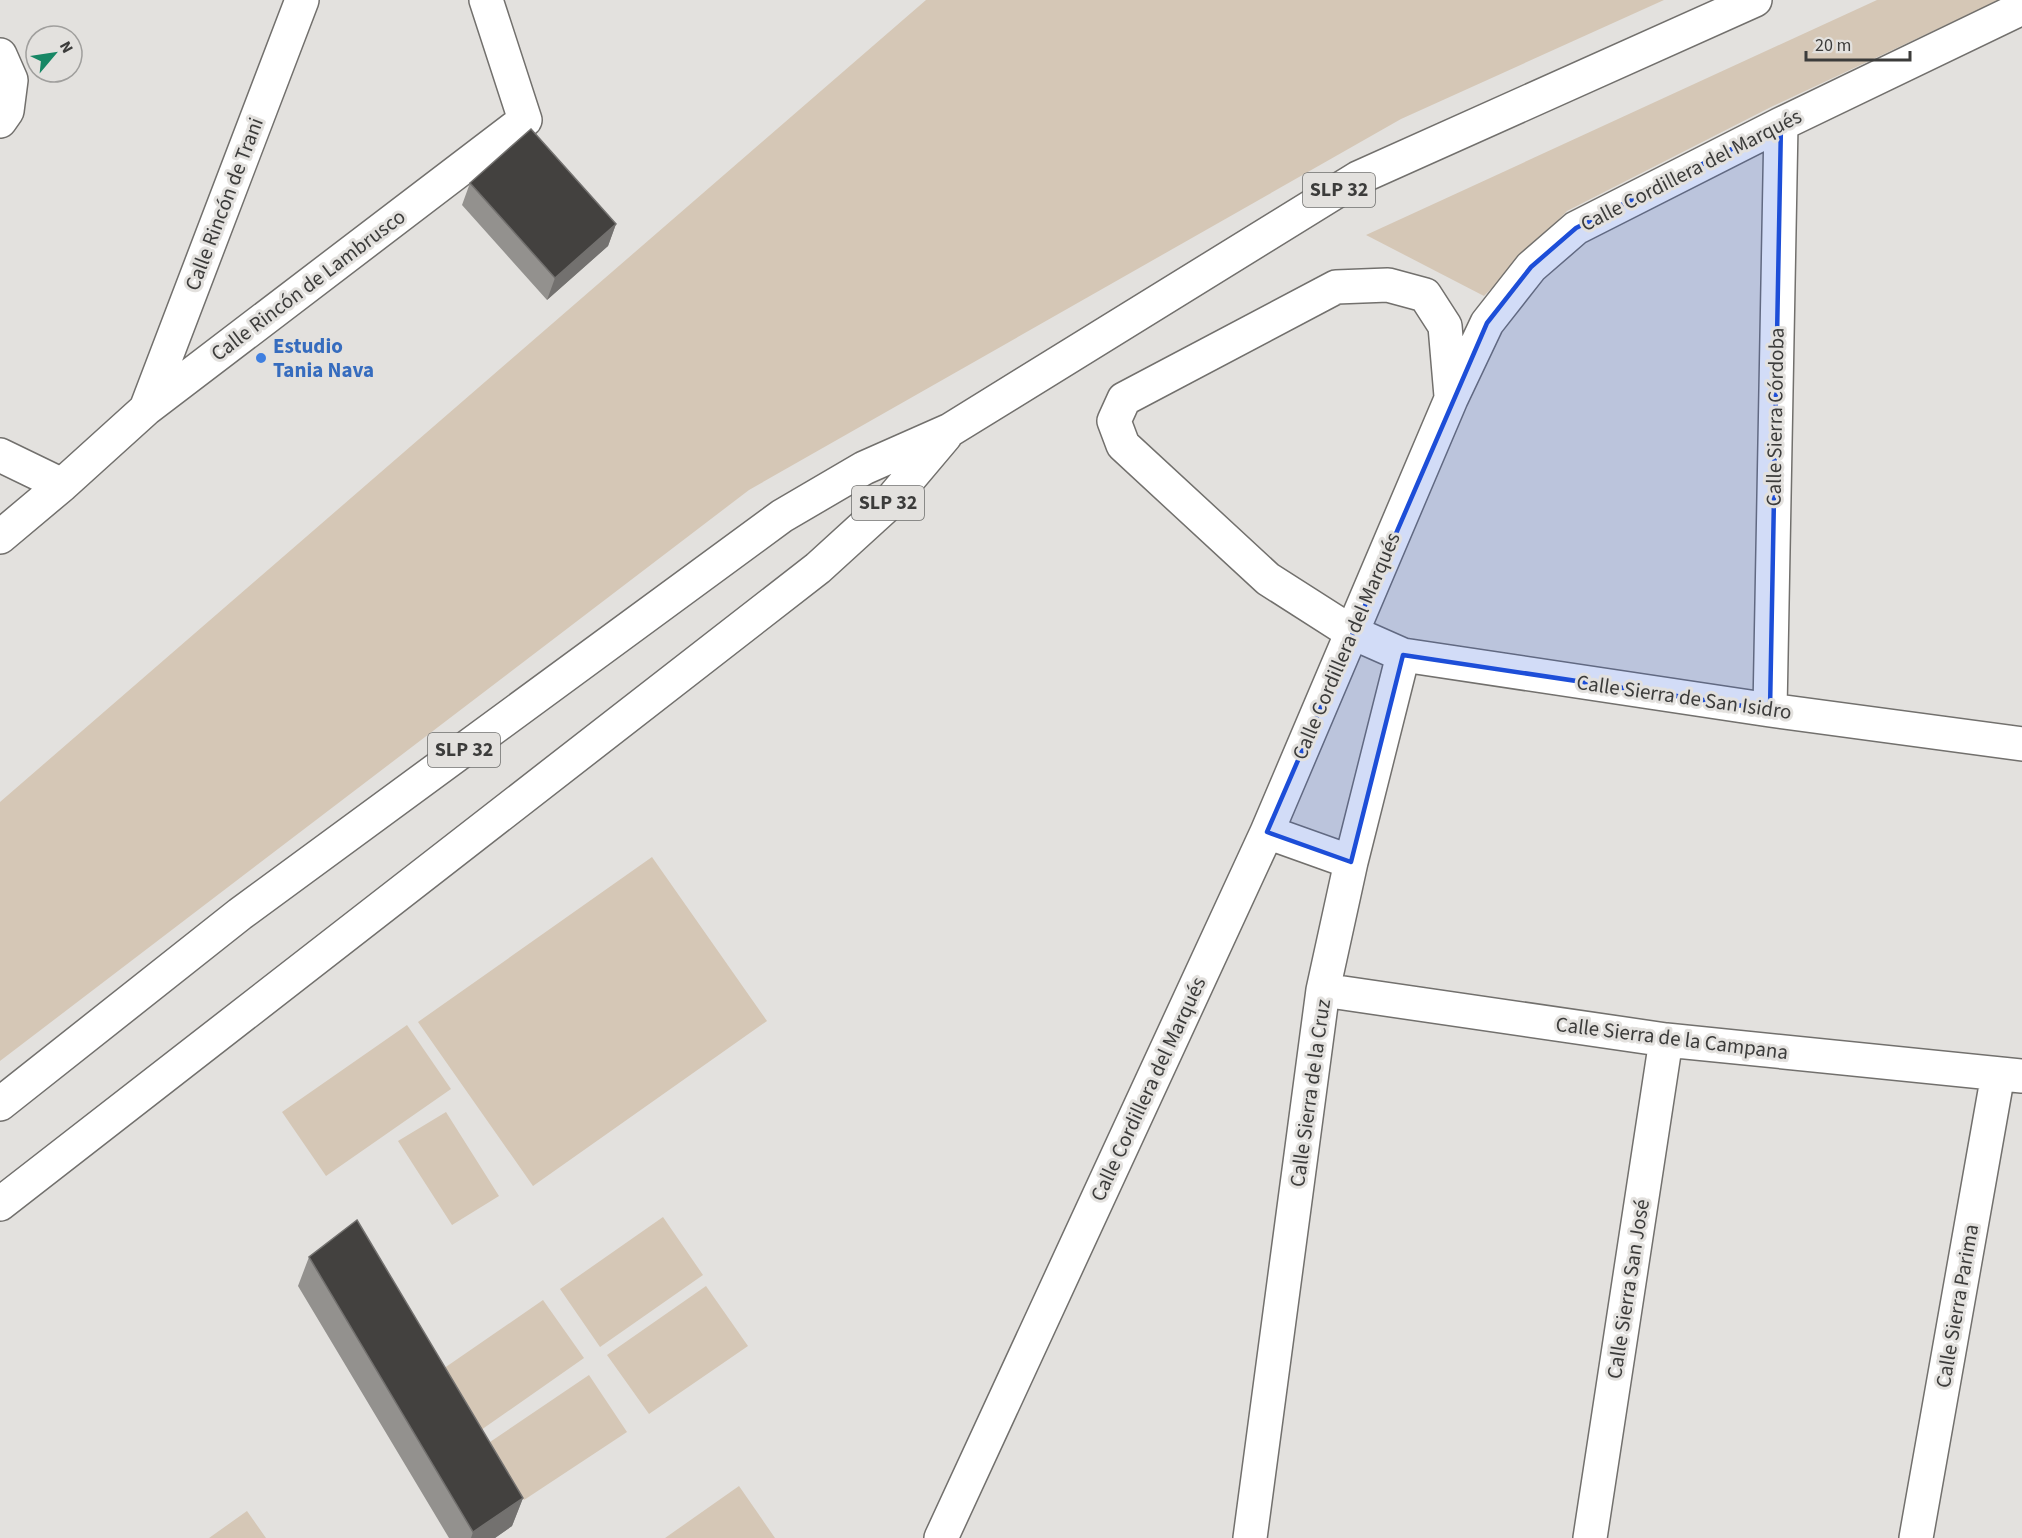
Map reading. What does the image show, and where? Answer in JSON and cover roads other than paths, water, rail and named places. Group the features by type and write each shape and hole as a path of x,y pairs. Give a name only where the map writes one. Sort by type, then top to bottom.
{"street":[{"name":"Calle Rincón de Trani","path":"146,409 302,0"},
{"name":"Calle Rincón de Lambrusco","path":"7,522 62,485 146,409 525,120 486,0"},
{"name":"SLP 32","path":"0,1104 240,914 782,516 864,468 950,430 1358,178 1755,0"},
{"name":"Calle Cordillera del Marqués","path":"940,1538 1267,832 1451,399 1487,323 1531,267 1576,228 1781,124 2022,8"},
{"path":"0,55 11,80 7,111 0,121"},
{"name":"Calle Sierra Córdoba","path":"1770,710 1781,124"},
{"name":"Calle Sierra de San Isidro","path":"1451,399 1445,326 1425,295 1388,285 1336,287 1124,399 1114,421 1123,445 1268,579 1351,632 1403,655 1770,710 2022,744"},
{"name":"SLP 32","path":"0,1204 818,568 886,506 950,430"},
{"path":"0,455 62,485"},
{"name":"Calle Sierra de la Cruz","path":"1250,1538 1323,990 1351,862 1403,655"},
{"path":"1267,832 1351,862"},
{"name":"Calle Sierra de la Campana","path":"1323,990 1666,1040 2010,1075"},
{"name":"Calle Sierra San José","path":"1590,1538 1666,1040"},
{"name":"Calle Sierra Parima","path":"1916,1538 2010,1075"}],"place":[{"name":"Estudio Tania Nava","path":"261,358"}]}
